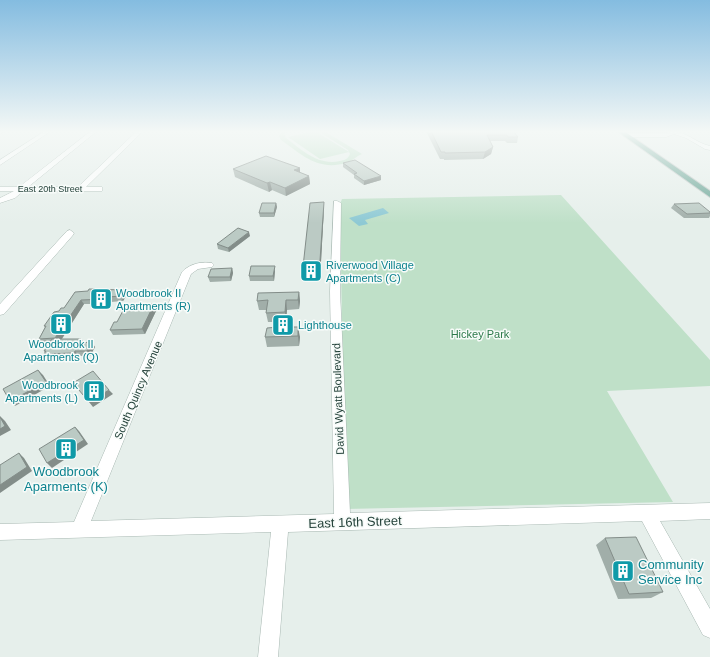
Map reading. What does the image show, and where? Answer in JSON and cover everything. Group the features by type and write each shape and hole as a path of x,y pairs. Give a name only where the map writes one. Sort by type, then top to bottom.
{"main road":[{"path":"663,162 709,194"}],"street":[{"path":"0,201 20,189 55,162"},
{"path":"80,189 108,162"},
{"name":"East 20th Street","path":"0,189 99,189"},
{"name":"David Wyatt Boulevard","path":"337,203 335,291 342,522"},
{"path":"0,312 70,233"},
{"name":"South Quincy Avenue","path":"79,530 187,272 195,267 209,265"},
{"name":"East 16th Street","path":"0,532 710,511"},
{"path":"646,512 710,628"},
{"path":"268,657 280,524"}],"green space":[{"path":"315,162 349,162 336,165"},
{"name":"Hickey Park","path":"561,195 710,360 710,386 607,391 673,502 345,509 340,204 342,199"}],"water":[{"path":"383,208 389,213 365,220 368,224 359,226 349,218"}],"building":[{"path":"252,162 282,162 300,168 294,170 309,176 285,188 270,182 267,183 233,169"},
{"path":"358,162 381,176 364,181 354,174 357,173 343,163"},
{"path":"324,202 319,275 302,276 310,203"},
{"path":"262,203 276,203 274,213 259,213"},
{"path":"699,203 710,213 687,214 674,204"},
{"path":"238,228 249,232 228,248 217,244"},
{"path":"251,266 275,266 273,276 249,276"},
{"path":"232,268 230,277 208,277 211,269"},
{"path":"89,289 124,290 121,296 108,297 107,299 81,300 55,338 39,339 46,326 44,326 54,312 64,308 75,292 88,291"},
{"path":"299,292 298,300 286,300 285,312 266,313 268,300 257,301 258,293"},
{"path":"154,304 142,329 110,330 114,322 117,322 126,305"},
{"path":"292,319 291,327 298,327 298,336 265,337 267,328 278,327 279,320"},
{"path":"52,339 81,339 79,343 92,342 87,351 44,354 46,351 44,351"},
{"path":"38,370 46,382 10,401 3,389"},
{"name":"Woodbrook Apartments (L)","path":"93,371 109,390 89,402 73,383"},
{"path":"0,417 5,426 0,429"},
{"path":"75,427 84,440 47,463 39,449"},
{"path":"19,453 27,467 0,485 0,465"},
{"path":"636,537 663,592 629,594 605,538"}],"place":[{"name":"Riverwood Village Apartments (C)","path":"311,271"},
{"name":"Woodbrook II Apartments (R)","path":"101,299"},
{"name":"Woodbrook II Apartments (Q)","path":"61,324"},
{"name":"Lighthouse","path":"283,325"},
{"name":"Woodbrook Apartments (L)","path":"94,391"},
{"name":"Woodbrook Aparments (K)","path":"66,449"},
{"name":"Community Service Inc","path":"623,571"}]}
